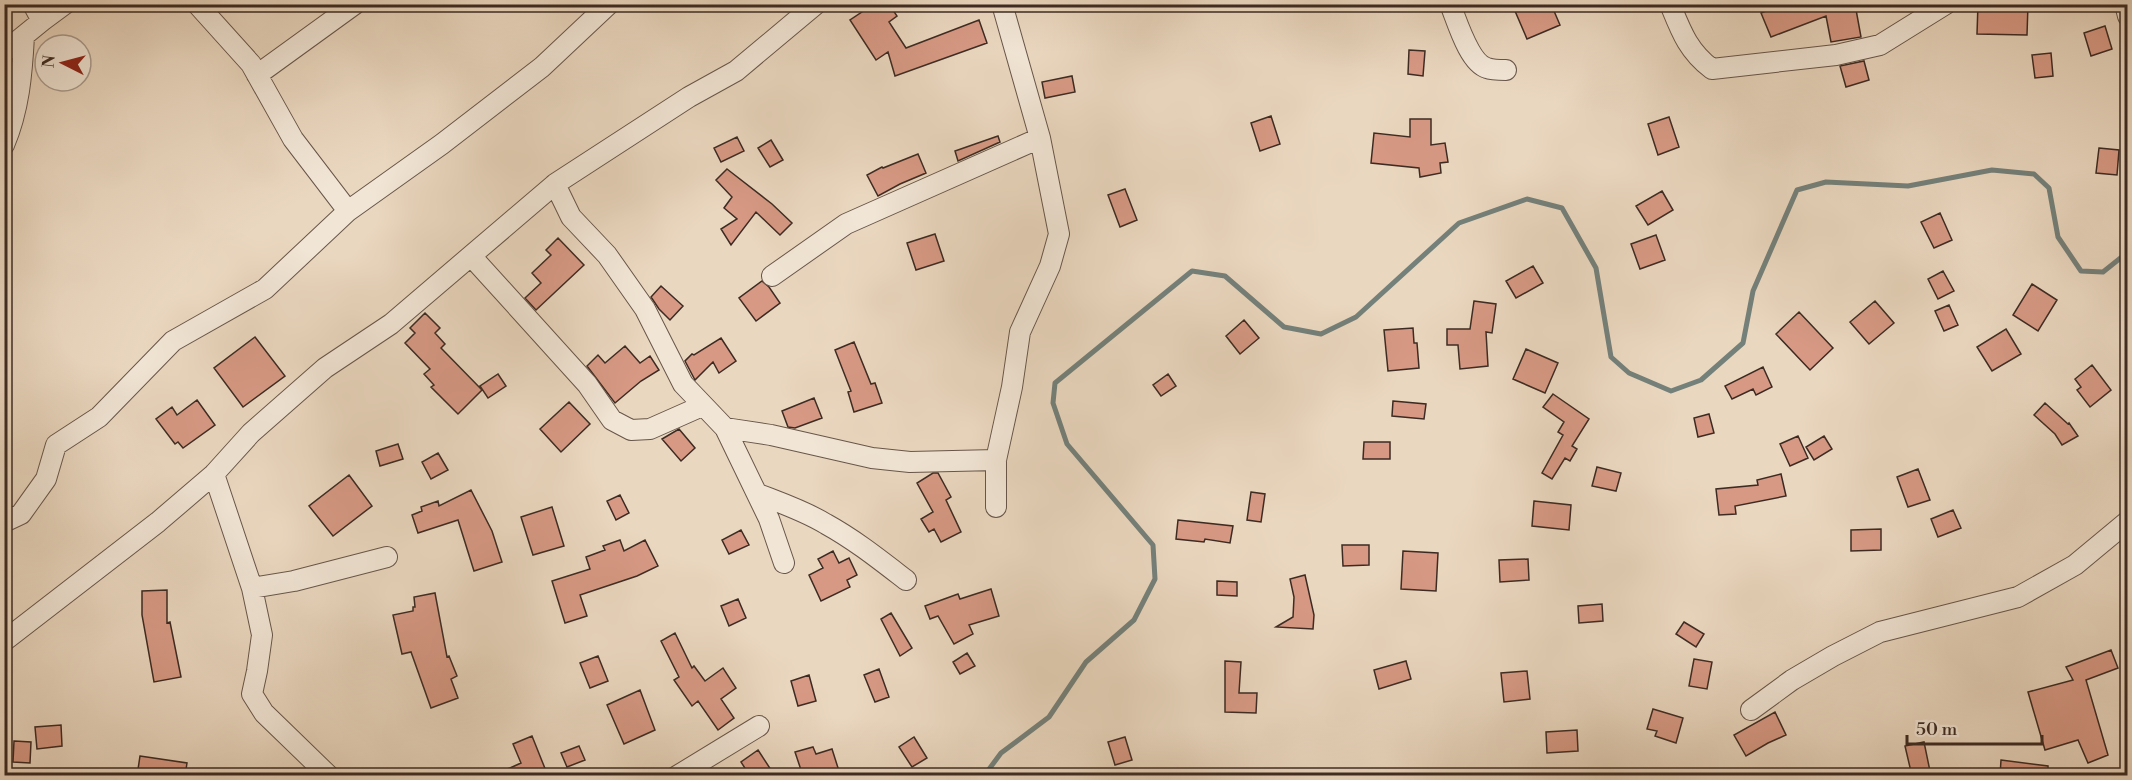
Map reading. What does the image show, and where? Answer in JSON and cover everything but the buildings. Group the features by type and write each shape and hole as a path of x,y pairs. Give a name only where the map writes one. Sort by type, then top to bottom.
{"street":[{"path":"4,52 24,36 38,13 66,4"},
{"path":"198,4 251,64 293,139 348,212"},
{"path":"257,75 355,4"},
{"path":"4,522 21,514 46,479 56,445 99,417 173,341 265,289 348,212 442,144 542,67 609,4"},
{"path":"4,641 158,522 214,474 251,433 325,368 391,324 555,184 689,96 736,70 816,4"},
{"path":"996,507 996,460 1012,387 1020,332 1050,266 1059,234 1040,138 1002,4"},
{"path":"1450,4 1477,63 1486,68 1506,70"},
{"path":"1670,4 1684,38 1697,58 1712,69 1836,56 1880,45 1946,4"},
{"path":"2125,4 2127,16"},
{"path":"4,146 14,124 22,78 24,36"},
{"path":"772,276 846,224 1040,138"},
{"path":"555,184 571,217 608,255 645,309 683,384 725,428 770,519 784,563"},
{"path":"472,257 587,384 612,420 631,430 650,429 702,406"},
{"path":"725,428 771,435 872,458 910,462 996,460"},
{"path":"214,474 252,588 262,635 252,694 264,713 329,776"},
{"path":"758,494 826,523 870,552 906,580"},
{"path":"1751,710 1792,680 1880,632 2018,597 2075,565 2127,521"},
{"path":"252,588 294,581 387,557"},
{"path":"677,776 759,726"}],"waterway":[{"path":"984,776 1001,753 1049,717 1086,662 1134,620 1155,579 1153,545 1067,444 1053,403 1055,383 1192,271 1225,276 1284,327 1321,334 1356,317 1459,223 1527,199 1562,208 1596,268 1611,357 1629,373 1671,391 1701,380 1743,343 1753,291 1797,190 1826,182 1908,186 1992,170 2034,174 2049,188 2058,237 2081,271 2103,272 2128,252"}]}
